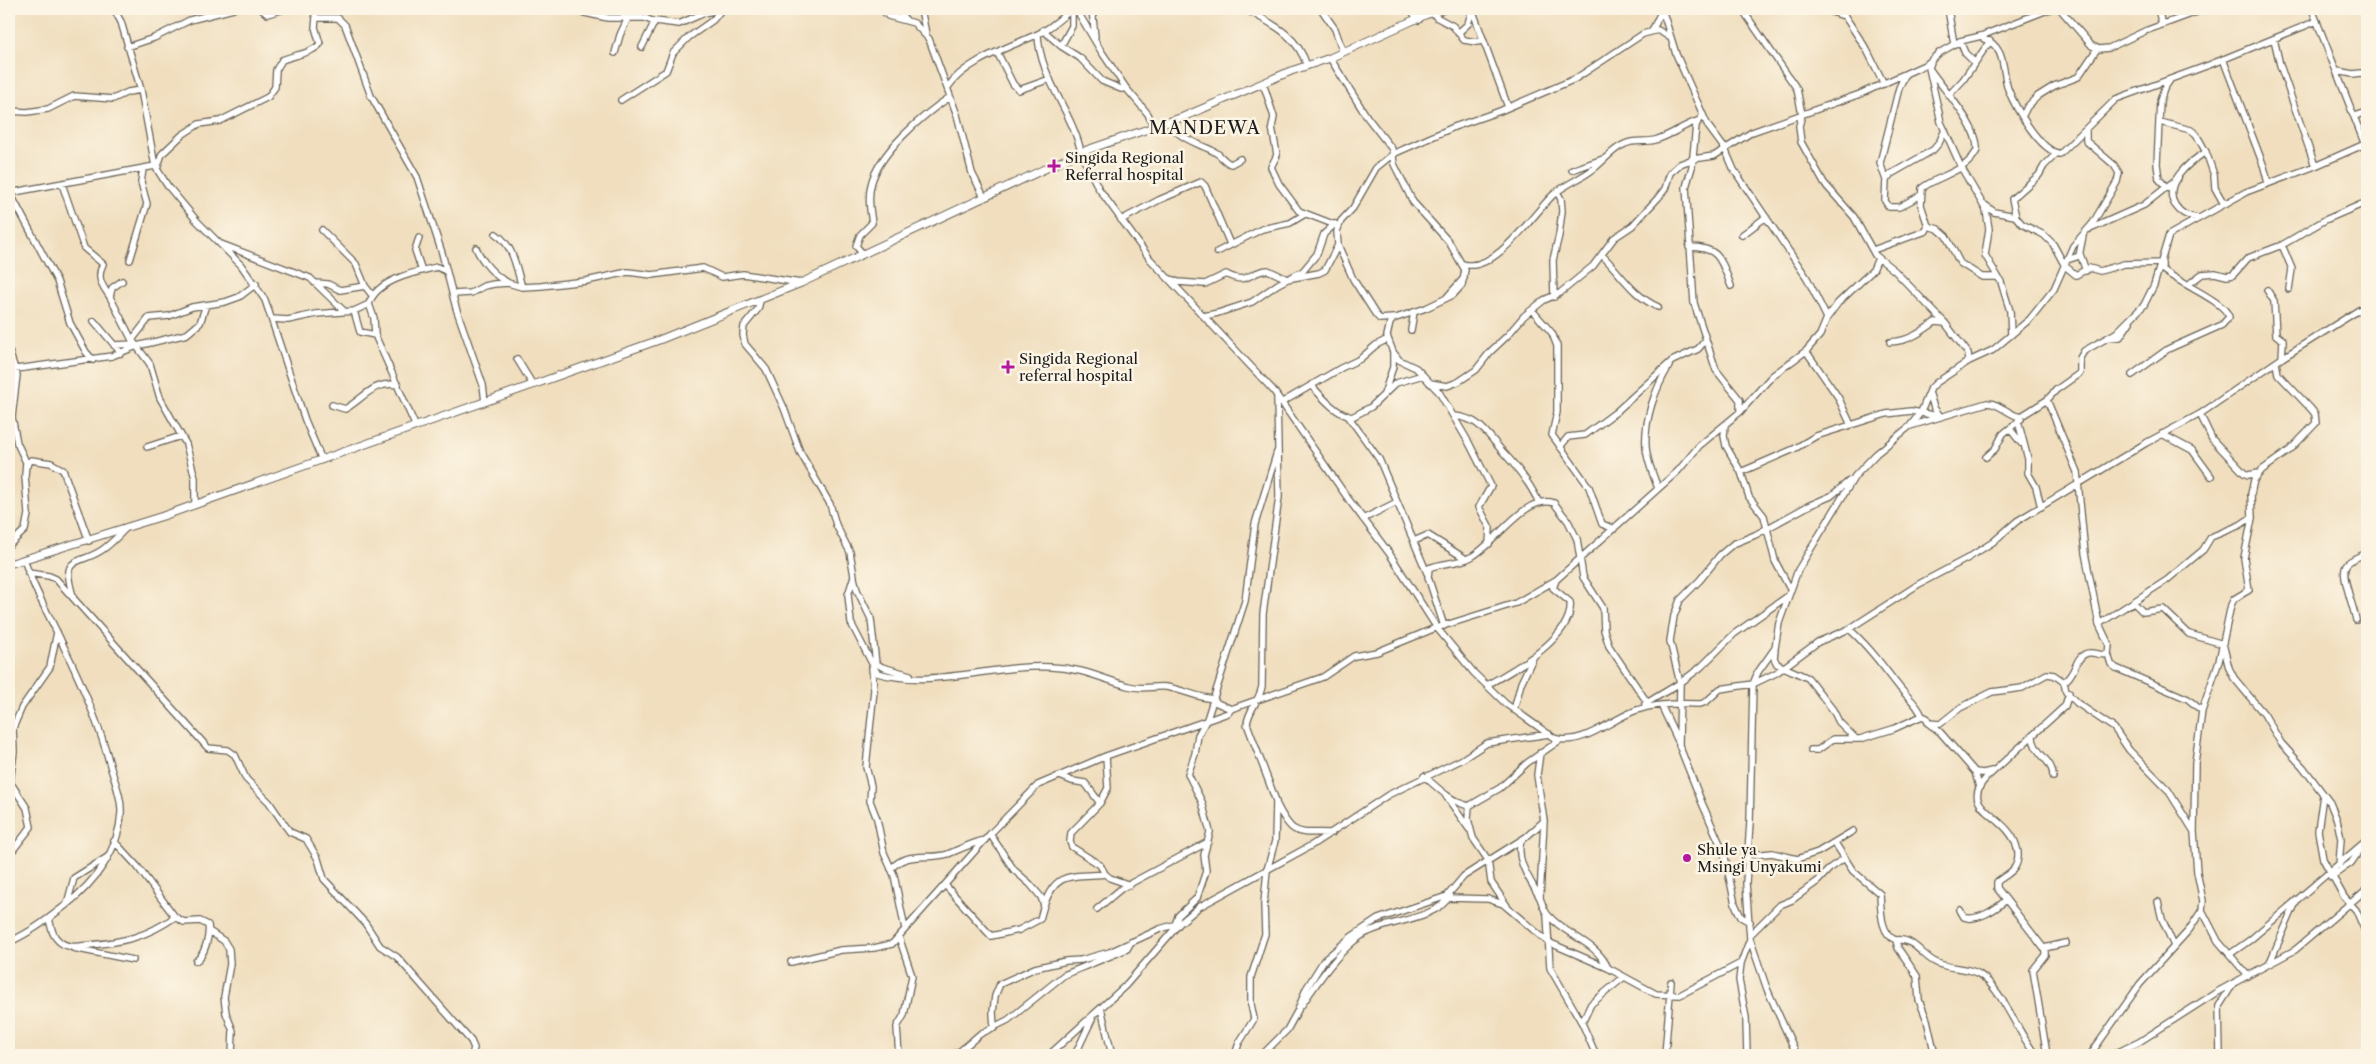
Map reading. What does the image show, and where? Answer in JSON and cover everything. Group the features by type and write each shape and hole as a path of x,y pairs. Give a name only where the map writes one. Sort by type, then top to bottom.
{"main road":[{"path":"10,562 89,541 195,505 415,425 533,385 760,301 1079,153 1170,121 1330,58 1445,9"}],"street":[{"path":"114,9 121,22 141,90 156,168 175,195 241,265 256,284 265,300 305,420 322,460"},
{"path":"127,47 154,38 190,20 233,9"},
{"path":"260,9 267,14 286,9"},
{"path":"156,168 162,154 182,135 199,124 220,121 268,97 275,87 276,70 282,60 295,57 320,44 313,9"},
{"path":"576,11 591,16 645,18 654,22 662,20 679,24 704,12 722,9"},
{"path":"621,100 666,71 673,53 689,37 713,20 722,9"},
{"path":"882,9 888,16 906,20 919,27 926,35"},
{"path":"896,9 906,20"},
{"path":"921,9 926,35 948,87 961,129 970,170 984,197"},
{"path":"948,87 954,79 997,52 1024,38 1038,34 1072,9"},
{"path":"1061,46 1072,26 1072,9"},
{"path":"1076,9 1126,88 1148,114 1153,126"},
{"path":"1092,9 1095,40"},
{"path":"1245,9 1284,30 1303,54 1307,66"},
{"path":"1322,9 1335,29 1343,52"},
{"path":"1410,9 1419,20"},
{"path":"1458,33 1468,24 1472,9"},
{"path":"1472,9 1508,107"},
{"path":"1652,31 1663,9"},
{"path":"1663,9 1669,37 1703,115 1725,149 1734,170 1807,278 1827,318"},
{"path":"1742,9 1792,80 1802,115 1799,133 1805,151 1824,183 1854,217 1878,258 1895,271 1945,323 1968,353 1978,357"},
{"path":"1822,9 1844,16"},
{"path":"1840,9 1866,50 1884,84"},
{"path":"1948,9 1957,42 1975,63"},
{"path":"1430,383 1447,386 1458,382 1476,370 1521,318 1544,300 1554,297 1570,286 1602,255 1614,238 1637,221 1658,198 1673,169 1693,158 1714,156 1752,132 1836,104 1905,75 1932,60 1957,42 1984,35 2050,9"},
{"path":"2060,9 2097,49"},
{"path":"2158,9 2161,21 2165,24"},
{"path":"2097,49 2108,48 2205,9"},
{"path":"1910,426 1980,404 1990,403 1999,405 2020,417 2026,414 2047,400 2056,390 2080,373 2080,358 2084,352 2108,338 2132,318 2147,298 2162,264 2169,235 2224,204 2268,183 2366,147 2312,9"},
{"path":"1434,13 1436,17 1453,26 1464,40 1484,41"},
{"path":"316,18 338,18 346,25 371,96 417,177 483,385 485,402"},
{"path":"616,53 620,35 628,18"},
{"path":"2162,264 2131,263 2100,271 2090,268 2076,275 2051,241 2022,224 2016,217 2012,199 2039,175 2044,166 2057,153 2064,152 2113,100 2170,80 2317,20"},
{"path":"642,47 654,22"},
{"path":"1044,30 1061,46 1080,58 1102,81 1121,89 1126,88"},
{"path":"1204,316 1252,302 1308,267 1320,248 1324,234 1337,225 1353,208 1376,168 1393,154 1588,72 1627,44 1652,31 1662,31 1669,37"},
{"path":"1038,34 1039,50 1050,79 1078,137 1079,153 1099,188 1121,220 1166,277 1277,396 1389,553 1437,628 1474,673 1514,710 1560,740 1570,740 1591,733 1637,710 1647,702 1680,684 1734,634 1789,592"},
{"path":"1984,35 1984,39 1990,41 2002,59 2009,90 2023,115 2038,139 2057,153"},
{"path":"2274,39 2280,65 2315,166"},
{"path":"1949,96 1990,41"},
{"path":"2023,115 2038,96 2054,86 2078,77 2097,49"},
{"path":"997,52 1013,84 1019,90 1050,79"},
{"path":"1330,58 1367,117 1392,149 1394,164 1413,202 1449,242 1463,264 1464,278 1446,298 1414,312 1385,319 1376,315 1353,279 1338,245 1337,225"},
{"path":"2223,59 2264,167 2268,183"},
{"path":"1932,60 1929,68 1938,112 1961,167 1982,202 1989,228 1985,255 1998,277 2010,311 2011,336"},
{"path":"1929,68 1963,114 1978,146 1976,153 1961,167 1924,186 1921,190 1923,215 1928,226 1938,229 1946,236 1960,263 1982,276 1998,277"},
{"path":"2336,71 2353,74 2361,73"},
{"path":"1905,75 1899,88 1881,159 1886,180 1885,201 1892,208 1899,207 1921,195"},
{"path":"945,79 954,79"},
{"path":"2166,188 2161,182 2158,173 2160,101 2164,89 2170,80"},
{"path":"1261,85 1265,89 1274,117 1272,130 1277,155 1272,170 1294,206 1305,214 1337,225"},
{"path":"9,111 27,112 48,109 74,96 113,100 128,92 141,90"},
{"path":"863,254 856,246 860,235 872,223 869,203 871,183 876,172 893,148 912,128 950,97"},
{"path":"2355,116 2367,112"},
{"path":"1463,264 1480,265 1503,248 1521,233 1560,190 1592,170 1622,145 1632,141 1660,138 1697,121 1703,115"},
{"path":"1170,121 1176,130 1205,149 1216,153 1227,163 1231,164 1240,159"},
{"path":"1697,121 1693,158 1686,187 1694,303 1705,342 1717,373 1740,400 1740,412"},
{"path":"2160,122 2193,131 2200,139 2214,175 2215,188 2224,204"},
{"path":"1680,745 1680,684 1670,641 1680,600 1700,580 1720,555 1733,544 1832,496 1876,454 1910,426 1921,412 1936,382 1968,361 1988,353 2030,319 2054,289 2073,246 2088,230 2117,182 2119,174 2114,165 2084,138 2086,129"},
{"path":"1886,180 1890,174 1937,146 1945,130"},
{"path":"2198,218 2184,215 2178,210 2171,198 2172,188 2192,161 2206,152"},
{"path":"1572,170 1608,157"},
{"path":"93,360 86,352 70,323 58,285 10,193 143,168 156,168"},
{"path":"130,260 147,204 141,182 143,168"},
{"path":"2088,230 2144,205 2178,178"},
{"path":"1121,220 1159,200 1201,182 1205,186 1230,244"},
{"path":"62,184 84,248 103,264 100,269 100,283 110,297 135,344 150,364 160,398 190,455 196,490 195,505"},
{"path":"1554,297 1552,260 1560,235 1560,190"},
{"path":"1982,202 1994,212 2016,217"},
{"path":"2189,284 2202,274 2234,275 2248,258 2282,245 2325,220 2367,202"},
{"path":"1217,252 1270,226 1292,222 1305,214"},
{"path":"1742,235 1766,217"},
{"path":"1873,250 1921,234 1928,226"},
{"path":"322,230 353,260 365,286 372,295"},
{"path":"496,234 506,242 511,250 522,287"},
{"path":"2083,235 2080,254 2086,271"},
{"path":"419,238 415,250 422,271"},
{"path":"221,244 246,255 283,266 290,271 310,278 344,311"},
{"path":"1166,277 1178,282 1205,284 1226,274 1234,279 1243,279 1268,270 1287,279 1319,273 1325,270 1338,245"},
{"path":"2282,245 2292,269 2289,289"},
{"path":"1689,247 1705,247 1713,251 1724,265 1731,286"},
{"path":"476,248 482,260 490,266 496,276 522,287 586,281 628,272 652,275 703,268 722,277 743,274 801,283"},
{"path":"2066,263 2080,254"},
{"path":"1602,255 1634,292 1643,300 1658,307"},
{"path":"791,962 840,950 886,946 899,937 990,834 1032,790 1046,781 1106,756 1153,741 1207,719 1228,713 1258,699 1323,677 1354,656 1377,652 1437,628 1516,603 1556,580 1678,471 1699,446 1740,412 1772,376 1806,351 1820,335 1827,318 1838,303 1873,270 1878,258"},
{"path":"2132,375 2168,349 2227,321 2229,315 2224,307 2202,295 2189,284 2168,275 2162,269 2162,264"},
{"path":"415,425 375,335 374,318 369,304 372,295 390,282 437,267 446,271"},
{"path":"110,297 112,288 122,281"},
{"path":"453,294 471,293 484,286 508,282"},
{"path":"315,283 328,284 342,290 365,286"},
{"path":"9,370 93,360 121,353 135,344 149,318 169,316 180,311 239,297 256,284"},
{"path":"2267,290 2274,301 2276,335 2283,340 2282,358"},
{"path":"760,301 758,309 744,326 745,344 766,369 784,408 800,452 830,504 836,525 850,552 857,590 871,619 874,690 866,768 870,786 870,803 874,810 884,853 891,869 905,929"},
{"path":"272,319 288,320 354,311 369,304"},
{"path":"114,345 135,344 176,337 192,331 200,323 206,305"},
{"path":"1637,710 1680,703 1700,704 1706,702 1720,688 1753,684 1776,673 1818,642 1849,629 1920,584 1968,558 1993,542 2017,521 2162,434 2200,414 2282,358 2367,305"},
{"path":"1532,310 1552,333 1557,346 1557,412 1552,433 1589,487 1602,524 1614,529"},
{"path":"354,311 360,332 375,335"},
{"path":"1411,330 1414,312"},
{"path":"1394,318 1390,323 1388,340 1394,353 1399,360 1407,362 1430,383 1454,416 1480,461 1491,486 1479,507 1490,528 1489,544"},
{"path":"94,321 121,353"},
{"path":"1890,342 1903,342 1935,322 1945,323"},
{"path":"1282,403 1360,359 1376,345 1388,340"},
{"path":"1560,447 1568,437 1585,435 1616,412 1672,361 1698,349 1705,342"},
{"path":"9,351 16,369 17,384 12,417 17,443 25,457 28,524 21,535 9,545"},
{"path":"1806,351 1838,397 1851,426"},
{"path":"1384,394 1393,367 1394,353"},
{"path":"1968,353 1968,361"},
{"path":"517,359 533,385"},
{"path":"1658,488 1648,458 1647,433 1651,406 1657,388 1672,361"},
{"path":"2200,414 2212,439 2244,474 2258,473 2290,450 2316,423 2315,414 2312,409 2278,374 2276,362"},
{"path":"1348,416 1359,414 1401,381 1423,375"},
{"path":"332,405 344,409 377,386 390,383 398,385"},
{"path":"1311,385 1335,408 1348,416 1379,458 1427,574 1444,626"},
{"path":"1930,395 1939,416"},
{"path":"1277,396 1279,497 1263,614 1262,686 1258,699 1248,716 1247,724 1276,801 1286,822 1294,831 1302,834 1318,831 1332,833"},
{"path":"2047,400 2080,483 2085,553 2099,624 2109,646 2108,654 2111,664 2116,668 2188,698 2202,711"},
{"path":"1740,472 1794,449 1816,436 1886,414 1911,411 1939,416"},
{"path":"1986,458 1995,449 2000,437 2026,414"},
{"path":"1454,416 1465,418 1485,428 1524,474 1539,503"},
{"path":"2018,421 2028,460 2028,473 2036,487 2041,507"},
{"path":"1725,425 1724,436 1726,446 1740,472 1749,497 1765,519 1775,561 1789,592"},
{"path":"2010,429 2024,446"},
{"path":"2162,434 2192,450 2212,476"},
{"path":"148,447 180,436"},
{"path":"1177,924 1178,916 1197,898 1204,878 1204,855 1210,832 1202,802 1188,774 1196,754 1198,735 1207,719 1214,700 1245,601 1255,524 1278,448"},
{"path":"26,467 31,460 51,464 63,470 89,541"},
{"path":"2077,472 2087,478"},
{"path":"2090,1055 2140,984 2192,926 2202,910 2203,901 2197,872 2194,832 2195,763 2202,711 2223,644 2231,605 2234,599 2249,590 2244,558 2252,517 2252,490 2258,473"},
{"path":"1854,476 1798,570 1779,623 1775,662 1808,678 1833,710 1839,722 1856,739"},
{"path":"1427,574 1429,568 1435,565 1466,559 1489,544 1520,513 1539,503 1550,501 1554,503 1563,513 1577,538 1582,577 1603,608 1604,630 1609,646 1647,702"},
{"path":"1363,518 1397,502"},
{"path":"2099,624 2152,591 2203,550 2211,537 2240,525 2252,517"},
{"path":"1765,519 1775,522"},
{"path":"74,598 69,580 72,564 79,558 102,550 125,529"},
{"path":"1414,541 1428,535 1466,559"},
{"path":"2356,620 2350,594 2344,584 2345,569 2346,564 2367,553"},
{"path":"9,942 49,918 94,879 107,858 114,841 119,825 121,806 108,755 93,708 28,573 24,558"},
{"path":"28,573 56,579 125,658 208,748 228,750 235,755 246,779 269,802 290,832 306,840 318,859 324,879 365,923 380,946 397,957 472,1041 474,1048 472,1055"},
{"path":"854,576 848,595 851,623 874,665 876,673 892,677 937,678 1009,667 1080,669 1143,690 1166,687 1214,700 1231,710"},
{"path":"1487,685 1504,677 1534,656 1558,633 1571,607 1569,599 1553,588 1556,580"},
{"path":"2134,603 2143,612 2163,609 2192,636 2223,644"},
{"path":"1849,629 1887,669 1900,688 1918,706 1922,716 1927,718 1928,723 1940,732 1975,772 1978,787 1976,794 1978,803 2004,824 2017,847 2018,857 2015,868 1996,884 2006,900 2044,948 2045,955 2034,967 2033,976 2047,1055"},
{"path":"9,855 31,827 27,808 10,782 14,752 13,728 22,707 50,667 57,632"},
{"path":"2223,644 2229,668 2234,678 2264,714 2281,743 2303,767 2330,803 2337,820 2341,840 2338,866"},
{"path":"1776,648 1758,672 1753,684 1750,822 1746,883 1751,936 1766,986 1797,1055"},
{"path":"2064,682 2073,674 2082,655 2087,652 2102,656 2108,654"},
{"path":"1514,710 1521,682 1534,656"},
{"path":"1743,684 1758,672"},
{"path":"1928,723 1940,724 1954,712 1992,692 2022,688 2047,674 2054,675 2064,682 2066,692 2077,703 2114,728 2129,750 2168,790 2194,832"},
{"path":"2065,706 2069,693"},
{"path":"1978,787 2065,706 2077,703"},
{"path":"1661,705 1680,745 1702,803 1724,853 1735,904 1741,917 1750,922"},
{"path":"1811,750 1818,750 1833,739 1856,739 1893,729 1922,716"},
{"path":"1049,1055 1125,986 1177,924 1199,907 1332,833 1388,795 1424,776 1461,760 1487,743 1549,734"},
{"path":"2033,735 2033,745 2048,763 2053,771 2053,777"},
{"path":"1424,776 1460,804 1469,806 1500,788 1540,752 1560,740"},
{"path":"1540,752 1537,775 1544,821 1540,899"},
{"path":"1105,874 1100,865 1072,847 1069,837 1100,803 1109,782 1106,756"},
{"path":"1975,772 1986,773 1995,770"},
{"path":"1060,776 1072,781 1085,783 1100,803"},
{"path":"1445,794 1488,860 1491,882 1508,907 1548,942 1608,968 1656,994 1668,1004"},
{"path":"2323,795 2318,831 2320,851 2325,864 2344,897 2351,902 2365,931 2367,944"},
{"path":"1234,1055 1254,1019 1250,997 1251,977 1265,934 1267,870 1275,841 1276,801"},
{"path":"1469,806 1468,819 1472,833"},
{"path":"1298,1010 1341,954 1360,936 1428,912 1450,896 1464,876 1521,841 1540,827 1544,821"},
{"path":"1748,852 1754,855 1772,853 1797,859 1818,852 1853,831"},
{"path":"990,834 1014,870 1034,888 1044,905"},
{"path":"891,869 905,859 947,854 985,840"},
{"path":"2332,874 2338,866 2367,840"},
{"path":"2230,954 2316,885 2350,863 2367,840"},
{"path":"114,841 138,866 175,917 187,922 204,922 208,925 209,932 202,955 196,961"},
{"path":"1521,841 1519,850 1522,865 1547,915 1550,968 1582,1023 1596,1055"},
{"path":"1097,909 1130,885 1208,842"},
{"path":"1834,843 1855,874 1880,894 1884,924 1891,939 1906,941 1942,966 1968,969 1985,979 2036,1055"},
{"path":"66,904 74,878 107,858"},
{"path":"1747,1055 1746,1018 1739,980 1741,963 1751,936 1773,911 1818,881 1831,867 1845,858"},
{"path":"2325,864 2338,866"},
{"path":"1034,888 1040,890 1051,888 1066,878 1081,874 1105,874 1130,885"},
{"path":"945,885 991,936 1019,930 1036,923 1041,918 1051,888"},
{"path":"2112,1055 2139,1042 2234,983 2295,950 2367,889"},
{"path":"1262,1055 1287,1030 1298,1010 1306,989 1324,960 1351,937 1378,919 1450,896 1488,899 1508,907"},
{"path":"1960,910 1964,917 1972,918 1994,910 2006,900"},
{"path":"2270,962 2297,900"},
{"path":"2158,902 2162,919 2174,946"},
{"path":"2202,910 2213,933 2248,976"},
{"path":"1547,915 1570,933 1597,949 1608,968"},
{"path":"71,947 119,943 150,931 175,917"},
{"path":"49,918 55,937 62,944 133,960"},
{"path":"994,1028 992,1012 994,996 999,985 1034,968 1093,957 1177,924"},
{"path":"209,932 224,941 229,949 230,964 224,996 226,1013 232,1025 232,1055"},
{"path":"899,937 912,976 904,1015 897,1026 899,1055"},
{"path":"1896,940 1898,948 1917,976 1919,1000 1927,1020 1934,1055"},
{"path":"952,1055 959,1052 980,1034 994,1028 1026,1007 1038,995 1064,976 1127,949 1131,942"},
{"path":"2044,948 2066,943"},
{"path":"1656,994 1680,995 1741,963"},
{"path":"1582,1023 1591,1004 1624,977"},
{"path":"1665,1055 1670,982"},
{"path":"2220,1055 2219,1006 2234,983"},
{"path":"1101,1008 1112,1055"},
{"path":"1075,1055 1094,1015"}],"place":[{"name":"Singida Regional Referral hospital","path":"1054,166"},
{"name":"Singida Regional referral hospital","path":"1008,367"},
{"name":"Shule ya Msingi Unyakumi","path":"1687,858"}],"district":[{"name":"MANDEWA","path":"1205,128"}]}
